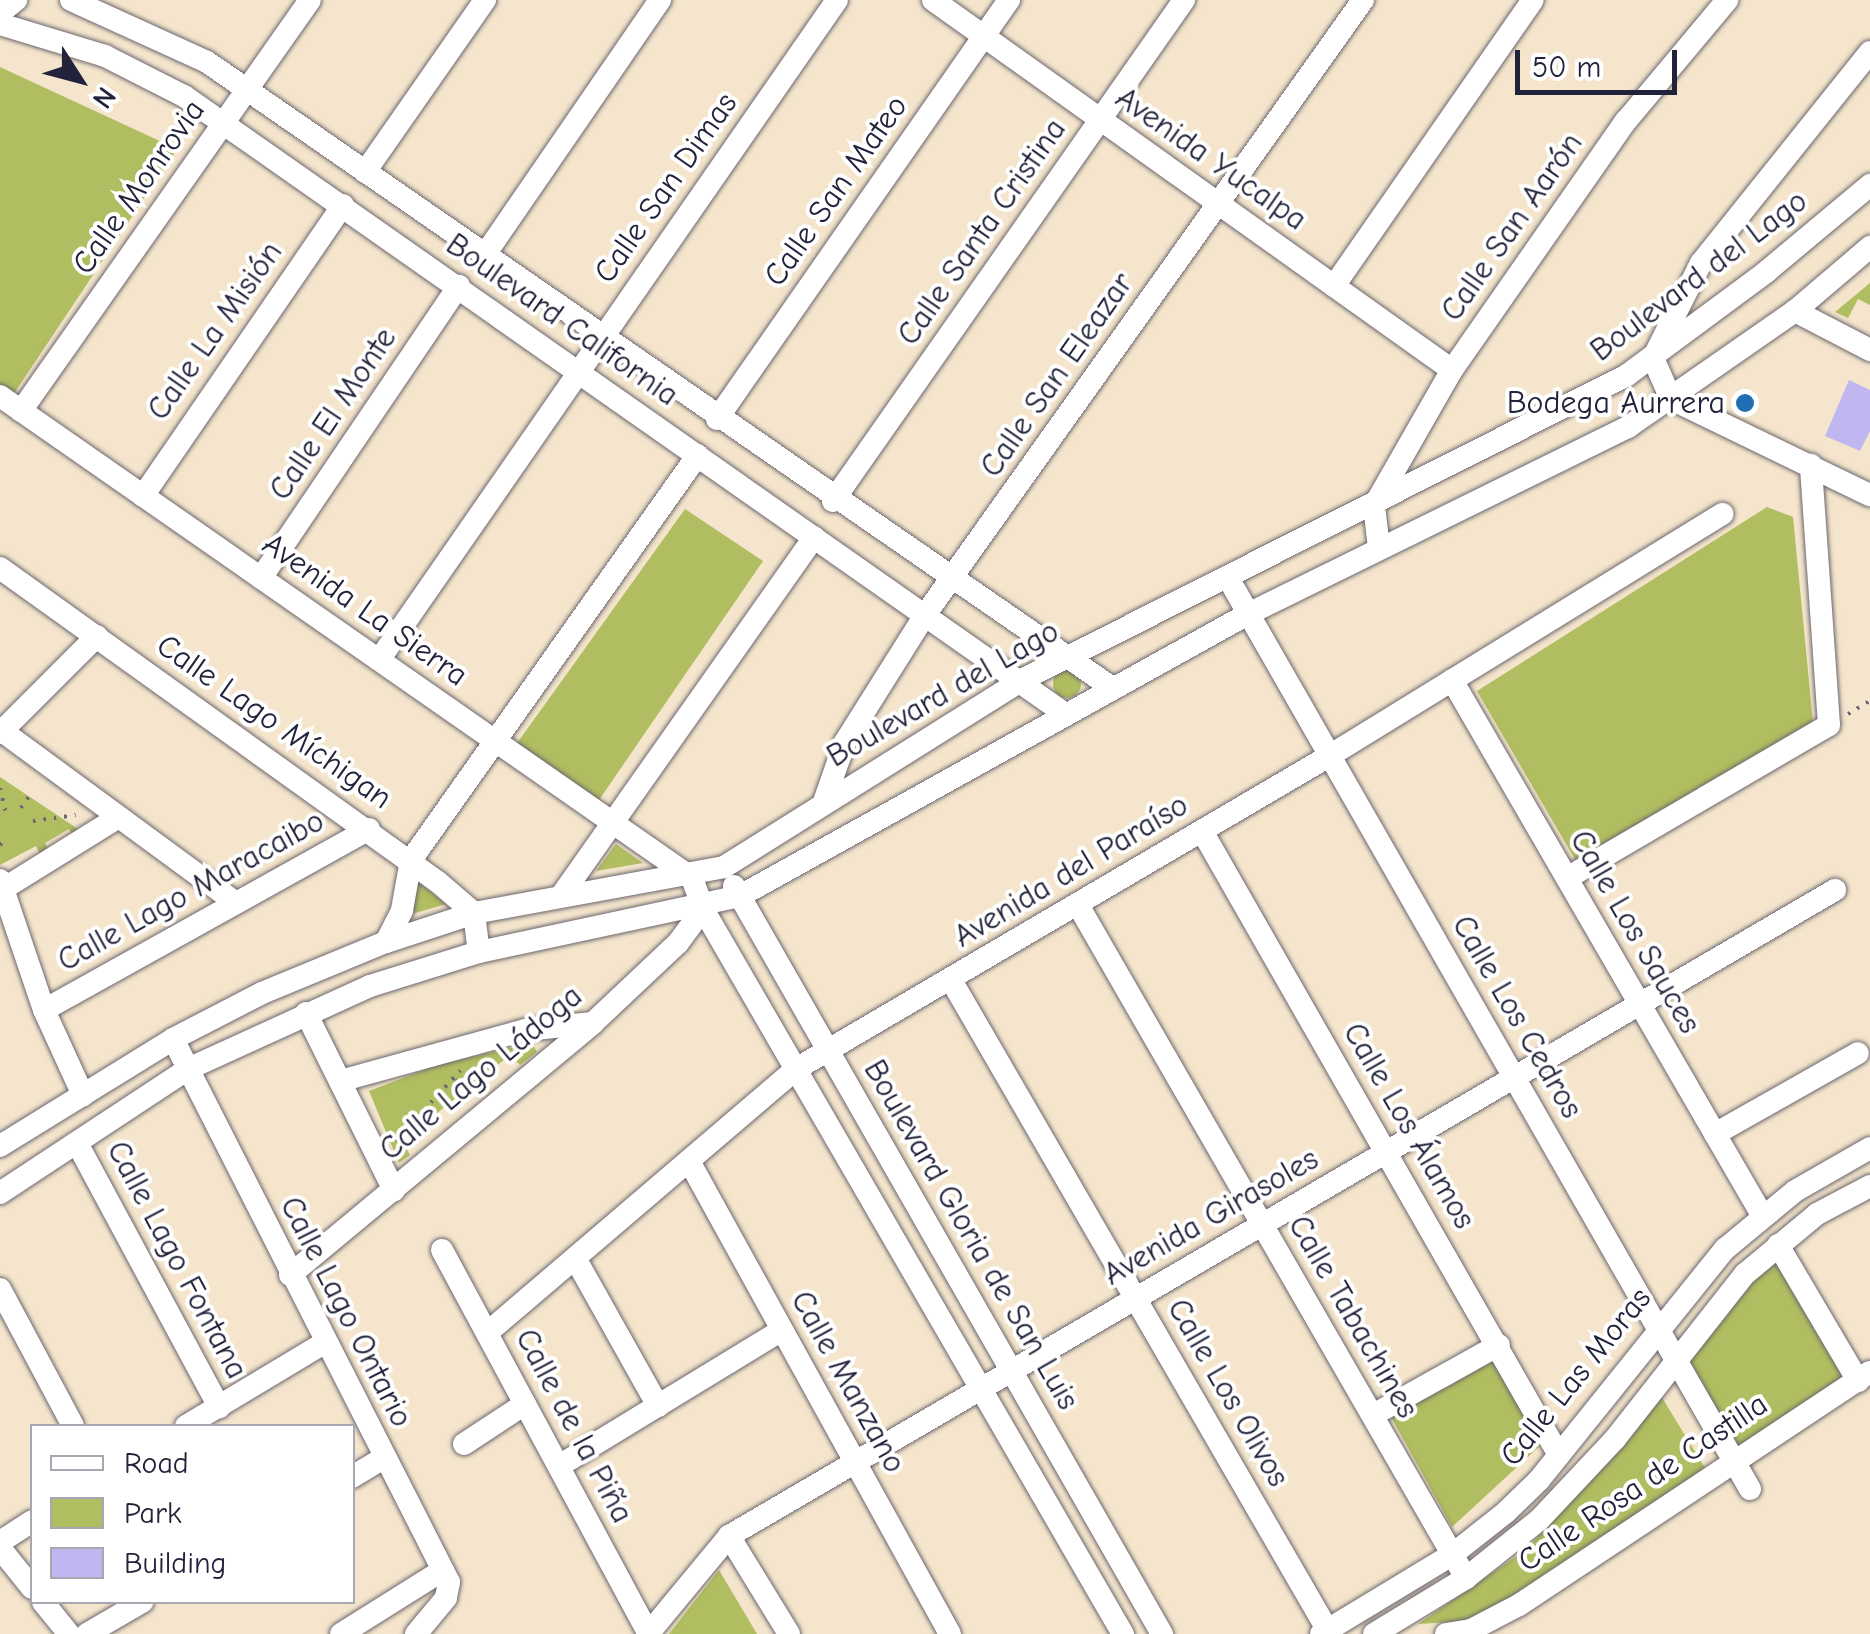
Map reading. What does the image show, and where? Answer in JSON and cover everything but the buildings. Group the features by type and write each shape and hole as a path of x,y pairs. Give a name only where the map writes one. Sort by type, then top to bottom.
{"street":[{"path":"0,13 16,0"},
{"name":"Boulevard California","path":"71,0 126,9 833,500 1111,687"},
{"name":"Calle Monrovia","path":"21,411 310,0"},
{"path":"365,172 485,0"},
{"path":"484,256 660,0"},
{"name":"Calle San Dimas","path":"378,660 836,0"},
{"name":"Avenida Yucalpa","path":"933,0 1452,370"},
{"name":"Calle San Mateo","path":"717,419 1009,0"},
{"name":"Calle Santa Cristina","path":"833,500 1184,0"},
{"name":"Calle San Eleazar","path":"826,799 845,742 925,615 1363,0"},
{"path":"1334,286 1533,0"},
{"name":"Calle San Aarón","path":"1374,506 1452,370 1626,121 1727,0"},
{"name":"Boulevard California","path":"0,24 141,71 225,122 1064,713"},
{"path":"1870,52 1702,263 1653,358 1671,399 1870,495"},
{"name":"Boulevard del Lago","path":"0,1146 173,1039 262,993 386,942 474,914 561,896 692,878 724,868 826,799 1020,682 1374,506 1653,358 1870,184"},
{"name":"Calle La Misión","path":"144,496 343,205"},
{"path":"0,1193 188,1069 306,1013 479,952 703,910 740,896 1248,614 1628,427 1795,312 1870,246"},
{"name":"Calle El Monte","path":"261,578 459,286"},
{"path":"1795,312 1870,350"},
{"name":"Avenida La Sierra","path":"0,396 692,878"},
{"path":"386,942 402,910 411,860 698,455"},
{"path":"1567,878 1830,725 1811,465"},
{"path":"1374,506 1379,548"},
{"name":"Avenida del Paraíso","path":"487,1333 796,1070 1330,756 1723,514"},
{"path":"561,896 814,536"},
{"name":"Calle Lago Míchigan","path":"0,568 369,828 474,914"},
{"name":"Calle Los Cedros","path":"1228,578 1750,1489"},
{"path":"97,636 1,732 236,903"},
{"name":"Calle Los Sauces","path":"1452,680 1762,1215"},
{"path":"83,1095 44,1010 2,885 111,813"},
{"name":"Calle Lago Maracaibo","path":"44,1010 369,828"},
{"name":"Calle Los Álamos","path":"1202,831 1559,1454"},
{"name":"Boulevard Gloria de San Luis","path":"724,868 1162,1634"},
{"path":"692,878 703,910 1123,1634"},
{"name":"Avenida Girasoles","path":"648,1634 729,1536 1835,890"},
{"name":"Calle Tabachines","path":"1078,904 1466,1578"},
{"name":"Calle Lago Ládoga","path":"290,1275 592,1022 678,943 703,910"},
{"path":"474,914 479,952"},
{"name":"Calle Los Olivos","path":"951,980 1324,1632"},
{"path":"306,1013 394,1190"},
{"path":"340,1082 476,1042 592,1022"},
{"name":"Calle Lago Ontario","path":"173,1039 324,1343 446,1576"},
{"path":"1715,1134 1858,1053"},
{"name":"Calle Lago Fontana","path":"78,1144 218,1407"},
{"name":"Calle Las Moras","path":"1324,1632 1452,1554 1506,1512 1666,1344 1762,1215 1870,1148"},
{"name":"Calle Manzano","path":"688,1161 950,1634"},
{"path":"1374,1634 1466,1578 1564,1496 1666,1344 1816,1214 1870,1186"},
{"path":"1778,1245 1864,1376"},
{"name":"Calle de la Piña","path":"442,1250 648,1634"},
{"path":"575,1258 658,1406"},
{"path":"0,1288 73,1424"},
{"path":"559,1466 782,1330"},
{"path":"189,1424 324,1343"},
{"path":"1372,1415 1498,1345"},
{"name":"Calle Rosa de Castilla","path":"1446,1634 1471,1630 1519,1605 1864,1376"},
{"path":"464,1444 525,1404"},
{"path":"355,1474 384,1458"},
{"path":"30,1522 0,1545 30,1585"},
{"path":"729,1536 788,1634"},
{"path":"341,1634 446,1576 446,1598 416,1634"},
{"path":"45,1604 69,1634"},
{"path":"88,1634 139,1604"}],"path":[{"path":"0,788 5,810"},
{"path":"21,808 29,796"},
{"path":"33,821 111,813"},
{"path":"378,1158 473,1057 476,1042"}],"green space":[{"path":"0,67 177,149 13,395 0,386"},
{"path":"1870,283 1870,305 1858,299 1848,318 1835,312"},
{"path":"1767,507 1793,517 1813,723 1576,861 1477,691"},
{"path":"685,509 763,561 599,800 515,746"},
{"path":"1067,670 1077,674 1081,684 1077,694 1067,698 1057,694 1053,684 1057,674"},
{"path":"0,777 87,835 79,846 69,829 45,843 54,859 45,864 36,846 0,865"},
{"path":"616,844 643,863 596,871"},
{"path":"418,882 446,904 412,914"},
{"path":"532,1043 537,1052 520,1065 510,1055 402,1141 410,1155 399,1163 369,1091 437,1065"},
{"path":"1778,1257 1851,1378 1736,1451 1684,1365 1742,1290"},
{"path":"1493,1360 1543,1443 1452,1527 1391,1417"},
{"path":"1661,1396 1705,1468 1524,1595 1467,1621 1418,1624 1528,1548"},
{"path":"719,1570 757,1634 669,1634"}],"place":[{"name":"Bodega Aurrera","path":"1745,403"}]}
